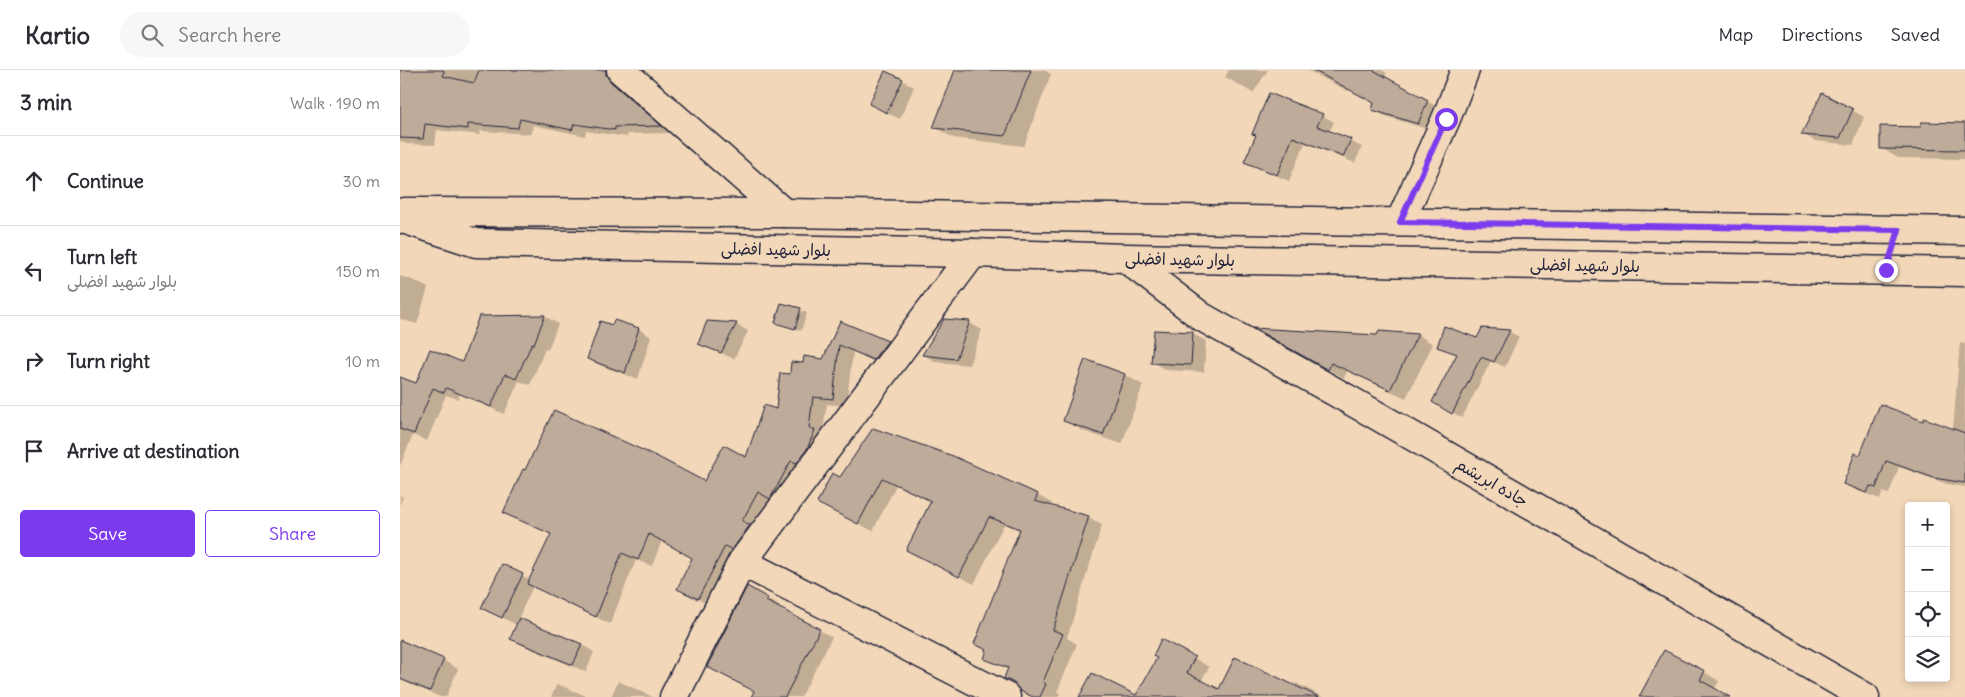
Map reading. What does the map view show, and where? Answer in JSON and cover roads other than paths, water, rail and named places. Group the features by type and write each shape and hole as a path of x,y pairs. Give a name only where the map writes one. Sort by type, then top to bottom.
{"main road":[{"path":"620,70 784,213"},
{"path":"1400,222 1446,119 1465,70"},
{"path":"400,212 784,213 1965,231"},
{"name":"بلوار شهید افضلی","path":"400,218 476,243 973,252 1125,258 1965,272"},
{"path":"1886,270 1899,230"},
{"path":"674,697 742,562 973,252"},
{"name":"جاده ابریشم","path":"1125,258 1202,317 1378,416 1865,697"},
{"path":"742,562 1006,697"}]}
